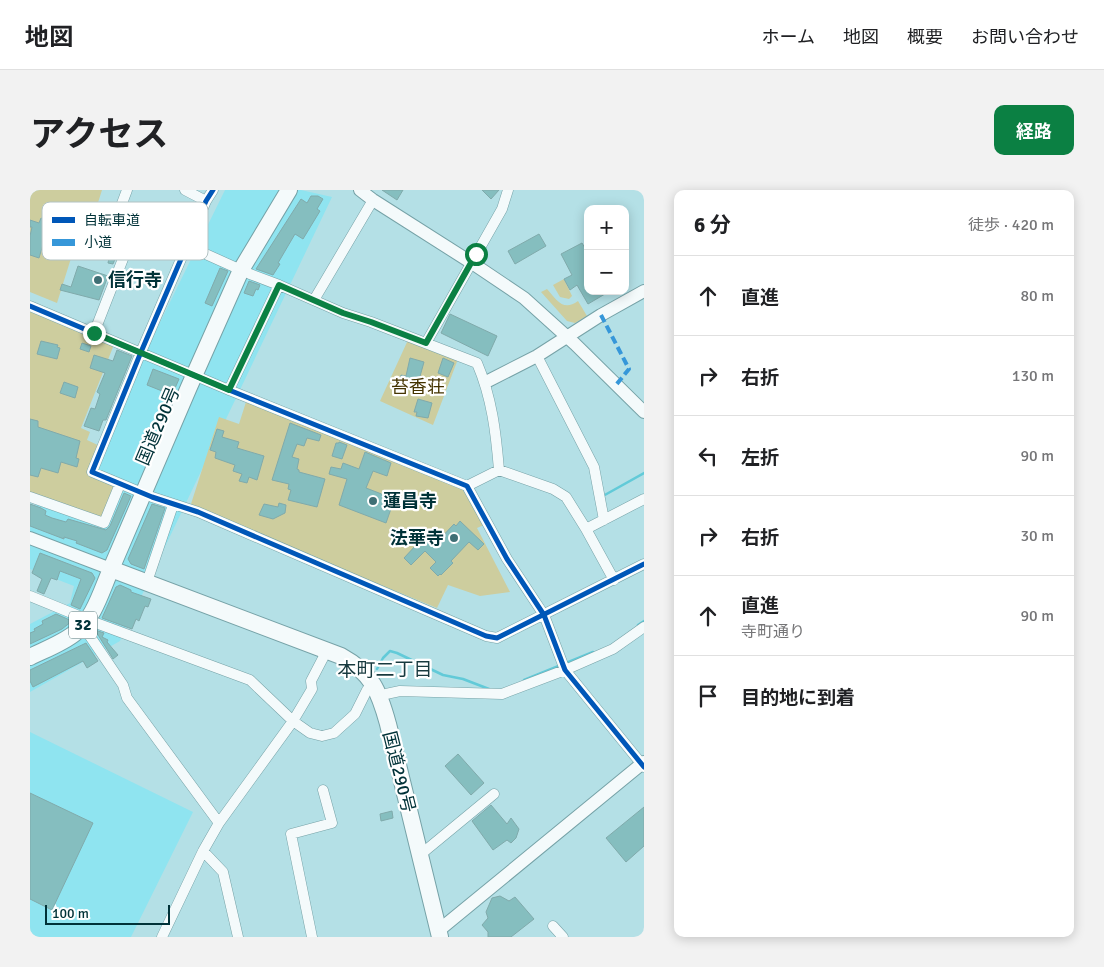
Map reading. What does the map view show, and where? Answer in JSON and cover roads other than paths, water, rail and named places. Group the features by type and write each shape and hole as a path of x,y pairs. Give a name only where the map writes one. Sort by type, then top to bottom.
{"main road":[{"name":"国道290号","path":"289,190 241,270 111,568 325,651 352,662 363,670 377,690 420,855 436,935"},
{"name":"32","path":"30,657 75,634 91,613 111,568"}],"street":[{"path":"120,202 127,190"},
{"path":"185,190 206,201 213,190"},
{"path":"360,190 372,200 472,262 524,298 644,412"},
{"path":"426,343 502,209 508,190"},
{"path":"314,300 372,200"},
{"path":"208,256 343,313 478,363 486,382 495,422 499,470"},
{"path":"94,333 123,260"},
{"path":"180,260 92,472 173,505 198,512 486,636 497,638 644,564"},
{"path":"229,390 279,285"},
{"path":"486,382 537,356 601,315 644,291"},
{"path":"30,306 229,390 467,486 507,560 544,615 565,670 643,764 436,935"},
{"path":"537,356 594,467 604,520"},
{"path":"467,486 499,470 553,489 566,497 614,580"},
{"path":"30,497 104,523 120,484"},
{"path":"586,529 644,499"},
{"path":"147,582 173,505"},
{"path":"30,538 111,568"},
{"path":"30,596 85,622 250,680 293,721 310,733 322,736 334,733 355,714 367,690 377,690 386,694 400,691 502,694 613,649 644,627"},
{"path":"85,622 123,685 127,698 219,823"},
{"path":"162,937 203,851 219,823 293,721 312,689 311,680 325,651"},
{"path":"312,937 291,834 332,824 323,790"},
{"path":"420,855 494,794"},
{"path":"203,851 223,872 238,937"},
{"path":"554,926 563,937"}],"waterway":[{"path":"603,496 644,473"},
{"path":"638,625 644,621"},
{"path":"377,669 383,658 390,651 443,675 463,679 489,689"},
{"path":"566,663 593,652"},
{"path":"524,680 561,665"}],"place":[{"name":"信行寺","path":"98,280"},
{"name":"蓮昌寺","path":"373,501"},
{"name":"法華寺","path":"454,538"}],"district":[{"name":"本町二丁目","path":"385,670"}],"park label":[{"name":"苔香荘","path":"418,387"}]}
